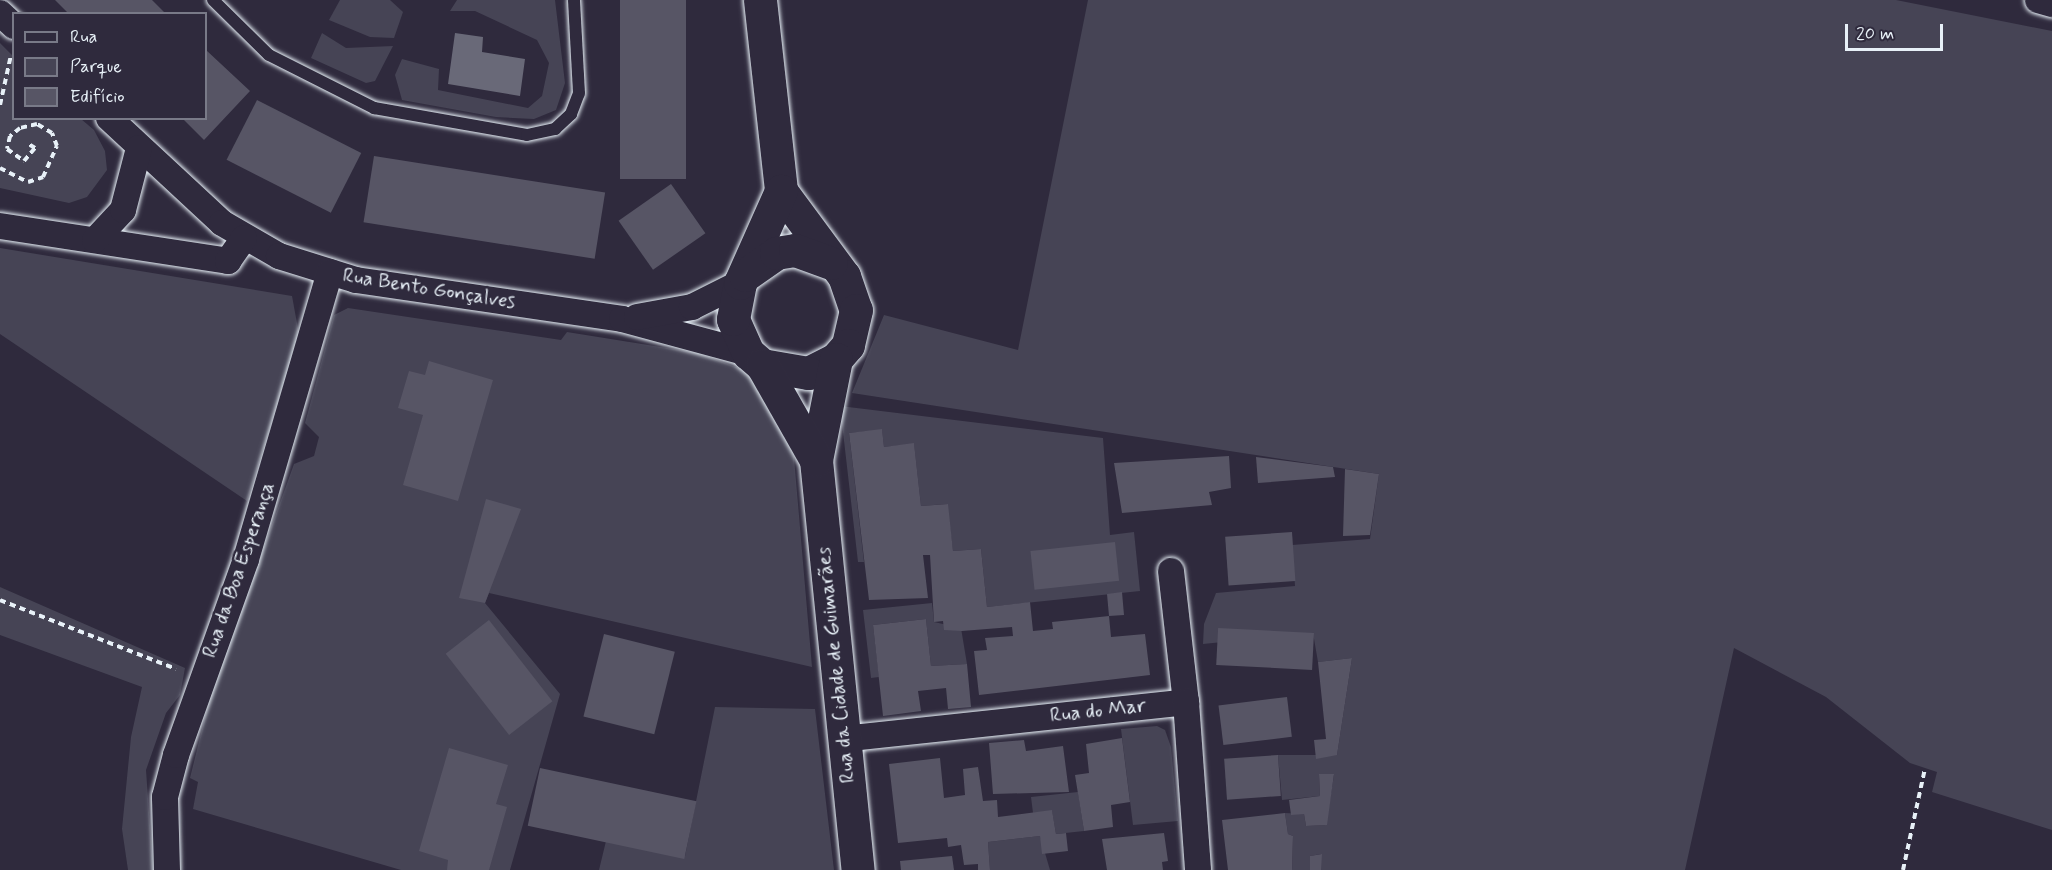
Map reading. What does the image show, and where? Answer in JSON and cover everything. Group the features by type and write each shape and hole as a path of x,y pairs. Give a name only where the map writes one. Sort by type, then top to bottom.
{"main road":[{"path":"759,0 781,191 831,263 844,276 856,310 851,337 836,359 816,460"},
{"path":"781,191 743,279 733,319 816,460"},
{"path":"743,279 759,261 795,250 831,263"},
{"path":"755,359 792,374 836,359"},
{"name":"Rua da Cidade de Guimarães","path":"816,460 842,739 858,870"}],"street":[{"path":"2038,0 2052,4"},
{"path":"0,13 12,24"},
{"name":"Rua Bento Gonçalves","path":"110,120 139,148 244,238 330,272 622,319"},
{"path":"95,240 123,210 135,181 139,148"},
{"path":"0,226 228,261 244,238"},
{"name":"Rua da Boa Esperança","path":"167,870 165,797 201,681 246,559 330,272"},
{"path":"622,319 674,312 743,279"},
{"path":"622,319 755,359"},
{"path":"1171,571 1186,702 1198,870"},
{"name":"Rua do Mar","path":"842,739 1186,702"}],"lane":[{"path":"213,0 269,55 374,108 527,135 555,129 571,114 579,93 574,0"}],"path":[{"path":"0,105 11,54"},
{"path":"0,168 28,182 43,177 57,146 52,133 37,124 20,128 10,136 7,149 24,161 35,148 27,143"},
{"path":"0,600 201,681"},
{"path":"1903,870 1925,768"}],"green space":[{"path":"340,0 390,0 403,12 394,38 370,37 329,20"},
{"path":"457,0 555,0 565,83 556,110 534,119 496,117 402,100 395,75 402,59 439,69 438,90 528,108 542,96 549,63 537,40 475,11 450,11"},
{"path":"1088,0 1896,0 2052,31 2052,830 1932,792 1937,772 1910,763 1826,697 1734,648 1685,870 1321,870 1321,854 1310,856 1310,870 1292,870 1293,836 1288,834 1285,813 1304,814 1306,826 1326,825 1334,775 1319,775 1320,796 1282,800 1278,755 1337,755 1352,658 1318,662 1313,633 1203,644 1204,624 1216,593 1295,586 1292,545 1370,539 1379,474 852,393 884,315 1018,350"},
{"path":"322,33 346,48 393,46 375,81 366,83 311,58"},
{"path":"0,43 12,55 12,120 82,120 94,130 105,151 107,170 87,197 69,203 0,188"},
{"path":"0,248 292,296 299,334 247,501 0,334"},
{"path":"348,308 561,340 567,332 698,353 741,369 774,398 791,423 812,667 489,593 485,603 560,694 510,870 401,870 193,809 198,782 190,778 210,697 294,464 314,456 319,437 305,423 334,315"},
{"path":"840,406 1103,438 1110,535 1134,532 1140,591 987,607 981,549 953,551 947,504 921,506 914,444 884,447 882,430 849,433 864,562 858,562"},
{"path":"0,587 185,668 180,695 166,713 146,770 153,870 128,870 122,829 131,737 142,687 0,635"},
{"path":"932,603 934,622 961,628 967,664 931,666 926,619 873,625 879,677 871,678 863,610"},
{"path":"715,707 815,709 834,870 599,870 606,841 685,856"},
{"path":"1157,726 1165,730 1171,747 1178,821 1133,825 1121,729"},
{"path":"1078,792 1084,831 1056,834 1052,811 1033,813 1031,797"},
{"path":"1040,836 1050,870 990,870 988,842"}],"water":[{"path":"455,33 483,37 482,52 525,59 520,96 448,84"}],"building":[{"path":"55,0 152,0 164,12 67,12"},
{"path":"620,0 686,0 686,179 620,179"},
{"path":"207,51 250,91 204,140 184,120 207,120"},
{"path":"257,100 361,153 331,213 227,160"},
{"path":"374,156 605,193 595,259 364,222"},
{"path":"671,184 705,233 653,270 619,221"},
{"path":"429,361 493,380 458,501 403,485 423,415 398,408 409,371 425,375"},
{"path":"882,429 884,447 914,443 921,506 948,504 953,551 981,549 987,607 1030,602 1033,631 1053,629 1052,622 1109,616 1111,637 1145,634 1150,675 979,695 974,651 987,650 985,638 1013,636 1012,627 944,630 943,621 934,622 930,555 923,555 928,598 869,600 849,433"},
{"path":"1229,456 1231,488 1209,492 1212,505 1122,513 1114,463"},
{"path":"1256,457 1333,467 1335,477 1258,483"},
{"path":"1345,469 1379,474 1370,535 1343,536"},
{"path":"486,499 521,509 485,603 459,598"},
{"path":"1292,532 1295,581 1229,586 1225,537"},
{"path":"1115,542 1119,581 1035,590 1030,551"},
{"path":"1122,592 1124,615 1109,616 1107,594"},
{"path":"926,619 931,666 967,664 971,707 948,709 946,688 918,691 921,711 883,716 873,625"},
{"path":"489,620 552,701 509,735 446,654"},
{"path":"1218,628 1314,633 1312,670 1216,665"},
{"path":"604,634 675,652 654,734 583,716"},
{"path":"1352,658 1337,755 1316,759 1314,740 1326,739 1318,662"},
{"path":"1287,697 1292,737 1223,745 1219,705"},
{"path":"1122,738 1130,802 1111,805 1113,827 1084,831 1075,775 1089,773 1086,744"},
{"path":"1024,740 1026,751 1063,746 1069,792 993,794 989,743"},
{"path":"449,748 508,765 496,804 507,807 489,870 447,870 448,860 419,851"},
{"path":"1278,755 1281,796 1227,800 1224,759"},
{"path":"940,758 944,798 965,795 963,769 978,767 983,801 997,800 998,817 1052,810 1056,834 1066,833 1068,851 1042,854 1040,836 988,842 990,870 978,870 978,864 964,865 961,845 948,847 947,838 898,843 889,764"},
{"path":"540,768 697,801 684,859 528,826"},
{"path":"1319,774 1334,774 1327,825 1306,826 1304,814 1291,815 1289,800 1320,796"},
{"path":"1285,813 1288,834 1293,836 1292,870 1228,870 1222,820"},
{"path":"1164,833 1168,861 1162,862 1163,870 1107,870 1102,839"},
{"path":"1322,854 1321,870 1310,870 1310,856"},
{"path":"952,856 954,870 901,870 900,861"}]}
